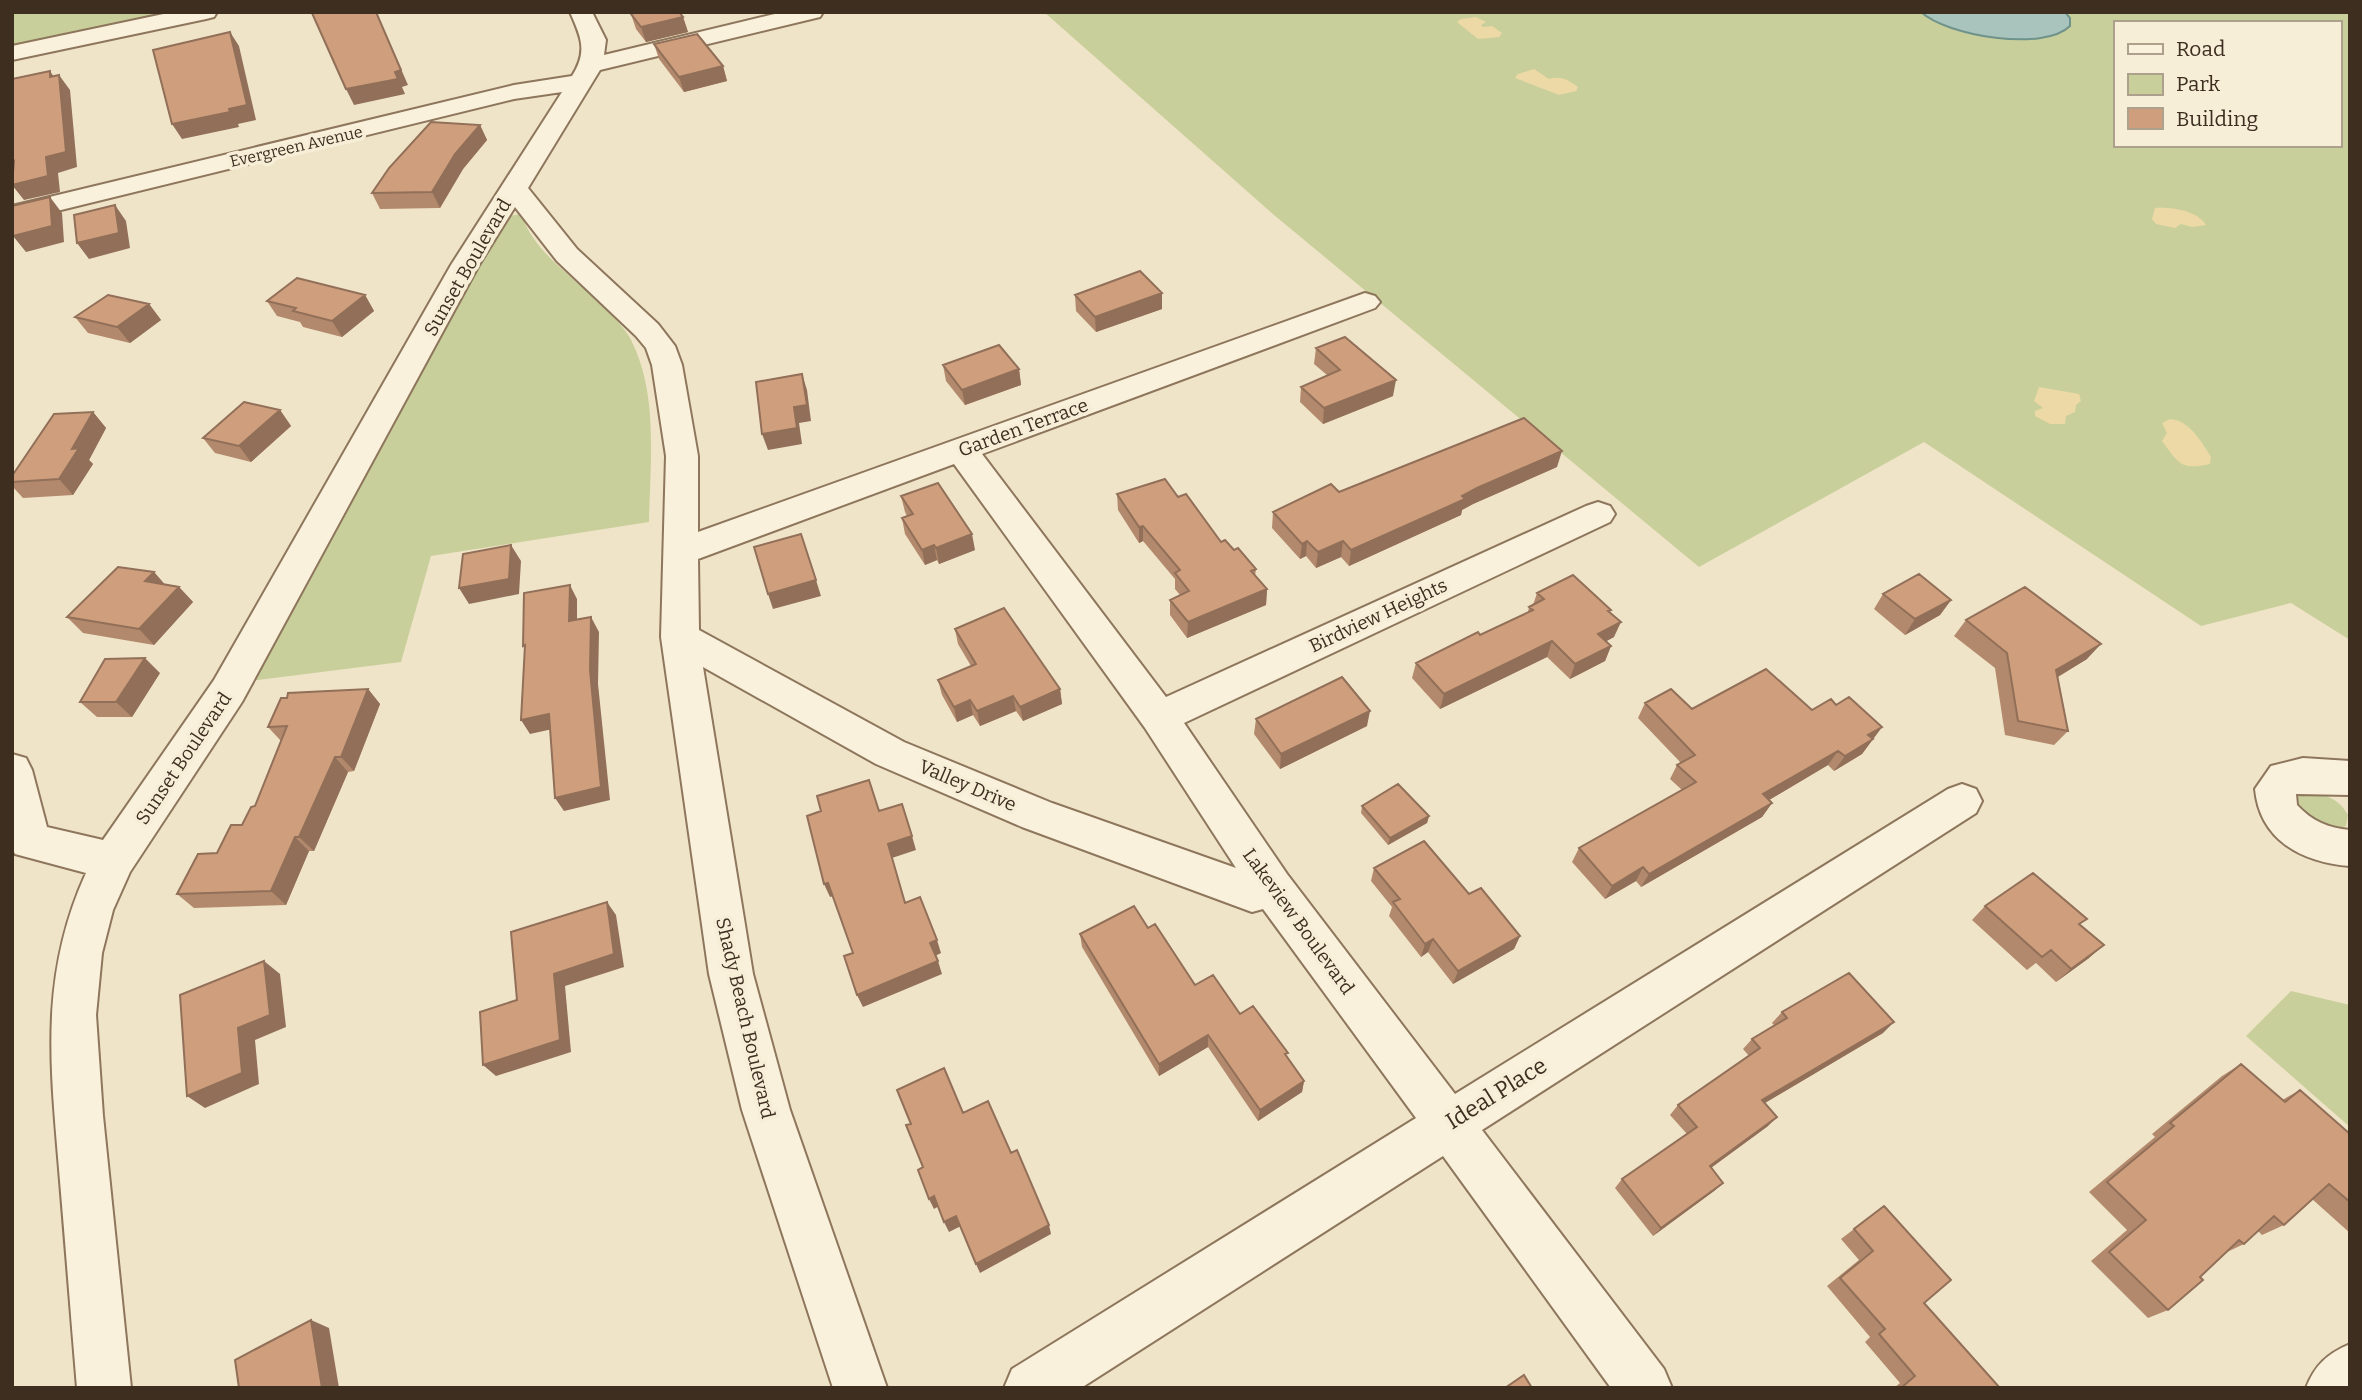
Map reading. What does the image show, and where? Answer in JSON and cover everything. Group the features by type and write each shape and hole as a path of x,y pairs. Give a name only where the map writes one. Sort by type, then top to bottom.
{"street":[{"path":"12,53 206,12"},
{"path":"581,12 594,40 595,51 586,73 514,188 567,255 660,346 674,399 682,456 681,552"},
{"name":"Evergreen Avenue","path":"12,214 514,92 812,12"},
{"name":"Sunset Boulevard","path":"104,1388 79,1116 73,1015 80,953 91,910 113,861 229,691 465,265 514,188"},
{"name":"Garden Terrace","path":"681,552 1365,302"},
{"name":"Lakeview Boulevard","path":"961,450 1159,716 1272,887 1644,1388"},
{"name":"Birdview Heights","path":"1159,716 1598,514"},
{"name":"Shady Beach Boulevard","path":"681,552 680,636 731,974 766,1111 860,1388"},
{"name":"Valley Drive","path":"680,636 890,753 1037,814 1252,893 1272,887"},
{"path":"12,770 21,844 113,861"},
{"path":"2350,778 2303,775 2285,778 2275,789 2277,807 2291,824 2305,835 2328,845 2350,848"},
{"name":"Ideal Place","path":"1031,1388 1962,801"},
{"path":"2333,1388 2350,1371"}],"green space":[{"path":"12,12 187,12 12,48"},
{"path":"1044,12 2350,12 2350,640 2291,603 2201,626 1924,442 1699,567 1274,215"},
{"path":"521,214 543,250 623,327 639,359 651,428 649,522 431,556 401,662 250,681 502,217"},
{"path":"2303,792 2334,800 2348,815 2346,826 2331,828 2308,818 2297,799"},
{"path":"2291,991 2350,1005 2350,1127 2246,1036"}],"sand":[{"path":"1476,17 1486,22 1481,25 1483,27 1492,26 1502,33 1499,37 1478,39 1457,22"},
{"path":"1534,69 1549,79 1564,79 1578,87 1576,91 1559,95 1515,78 1518,74"},
{"path":"2155,208 2190,213 2206,225 2192,227 2181,224 2175,228 2156,224 2152,219"},
{"path":"2039,387 2079,394 2081,401 2076,405 2075,412 2066,416 2065,424 2050,424 2035,416 2035,411 2043,408 2034,401"},
{"path":"2170,419 2183,423 2194,433 2211,457 2210,464 2192,466 2176,459 2162,441 2167,433 2162,423"}],"water":[{"path":"1921,12 2065,12 2070,18 2070,26 2057,34 2039,38 1996,38 1952,28"}],"building":[{"path":"376,12 401,70 395,72 398,79 346,89 312,13"},
{"path":"679,12 683,17 641,27 631,14"},
{"path":"230,32 247,105 229,109 230,112 172,124 153,50"},
{"path":"697,34 723,66 679,77 654,44"},
{"path":"50,71 50,77 59,75 66,152 46,157 48,176 12,185 12,79"},
{"path":"431,122 480,125 455,154 432,192 372,193 389,168"},
{"path":"50,197 52,226 13,236 12,206"},
{"path":"115,205 119,233 77,243 74,215"},
{"path":"1140,271 1162,293 1095,317 1075,295"},
{"path":"297,278 365,295 332,321 267,301"},
{"path":"108,295 149,304 117,327 75,317"},
{"path":"1345,337 1396,380 1324,408 1301,387 1340,370 1316,348"},
{"path":"999,345 1019,369 962,390 943,365"},
{"path":"802,374 807,405 794,407 797,428 762,434 756,382"},
{"path":"244,402 280,410 239,446 203,438"},
{"path":"93,412 72,449 79,448 59,479 12,482 12,476 54,414"},
{"path":"1524,418 1562,451 1477,488 1462,496 1465,499 1351,550 1343,541 1318,552 1307,541 1302,544 1273,512 1331,484 1339,492"},
{"path":"1165,479 1178,497 1186,494 1221,542 1225,540 1234,550 1238,548 1256,569 1251,571 1267,589 1188,622 1170,600 1189,591 1175,573 1180,570 1143,526 1139,527 1117,494"},
{"path":"938,483 972,534 936,548 934,545 922,550 902,518 913,514 901,496"},
{"path":"801,534 816,580 768,594 754,547"},
{"path":"511,545 509,579 459,588 463,554"},
{"path":"118,567 154,572 145,581 179,587 139,629 67,617"},
{"path":"1919,574 1951,600 1915,619 1883,594"},
{"path":"1573,575 1621,622 1598,634 1611,646 1575,664 1552,641 1444,694 1416,663 1478,632 1480,635 1533,610 1529,607 1544,599 1537,593"},
{"path":"570,585 569,621 591,617 590,670 601,787 555,798 549,714 521,720 525,645 523,646 524,593"},
{"path":"2025,587 2101,644 2056,670 2068,731 2018,721 2007,653 1966,620"},
{"path":"1004,608 1060,689 1020,707 1013,696 977,711 970,700 954,707 938,680 976,664 955,629"},
{"path":"145,658 116,702 80,702 105,659"},
{"path":"1766,669 1812,710 1831,699 1836,705 1849,697 1882,727 1868,735 1873,739 1845,756 1838,751 1763,794 1772,803 1649,874 1643,867 1612,886 1579,848 1696,782 1677,765 1695,755 1645,703 1671,689 1692,709"},
{"path":"1342,677 1370,711 1281,754 1256,719"},
{"path":"368,689 341,757 335,757 271,891 177,894 198,854 217,853 231,825 242,825 251,807 255,806 287,726 268,727 281,698 287,698 288,693"},
{"path":"869,780 879,811 902,804 912,836 888,844 905,903 920,897 937,940 930,943 938,961 857,995 844,956 853,953 828,883 824,884 807,816 821,811 817,796"},
{"path":"1398,784 1429,816 1390,838 1362,806"},
{"path":"1424,841 1469,894 1481,888 1520,936 1458,971 1433,939 1425,944 1393,902 1400,899 1374,868"},
{"path":"2033,873 2087,919 2079,924 2104,945 2071,969 2051,950 2042,957 1985,906"},
{"path":"607,902 614,954 554,974 560,1040 483,1065 480,1012 517,1000 511,932"},
{"path":"1134,906 1148,928 1155,924 1195,985 1213,975 1240,1014 1253,1006 1288,1053 1285,1054 1304,1081 1260,1110 1208,1035 1159,1064 1080,934"},
{"path":"264,961 270,1015 238,1028 242,1073 187,1096 180,995"},
{"path":"1849,973 1894,1022 1762,1100 1777,1117 1710,1166 1723,1183 1661,1228 1622,1179 1697,1127 1678,1105 1760,1048 1752,1039 1787,1018 1782,1012"},
{"path":"2241,1064 2285,1102 2300,1090 2350,1134 2350,1202 2329,1184 2284,1225 2274,1216 2244,1244 2239,1240 2200,1277 2203,1280 2168,1310 2109,1252 2146,1220 2107,1182 2174,1126 2170,1123"},
{"path":"944,1068 963,1113 988,1101 1011,1153 1017,1150 1049,1225 976,1264 956,1216 944,1222 934,1196 929,1199 918,1170 923,1167 906,1125 911,1124 897,1090"},
{"path":"1884,1206 1951,1280 1924,1303 2000,1388 1901,1388 1915,1376 1879,1334 1885,1329 1840,1278 1873,1251 1854,1229"},
{"path":"311,1320 322,1388 239,1388 235,1360"},
{"path":"1524,1375 1532,1388 1505,1388"}]}
